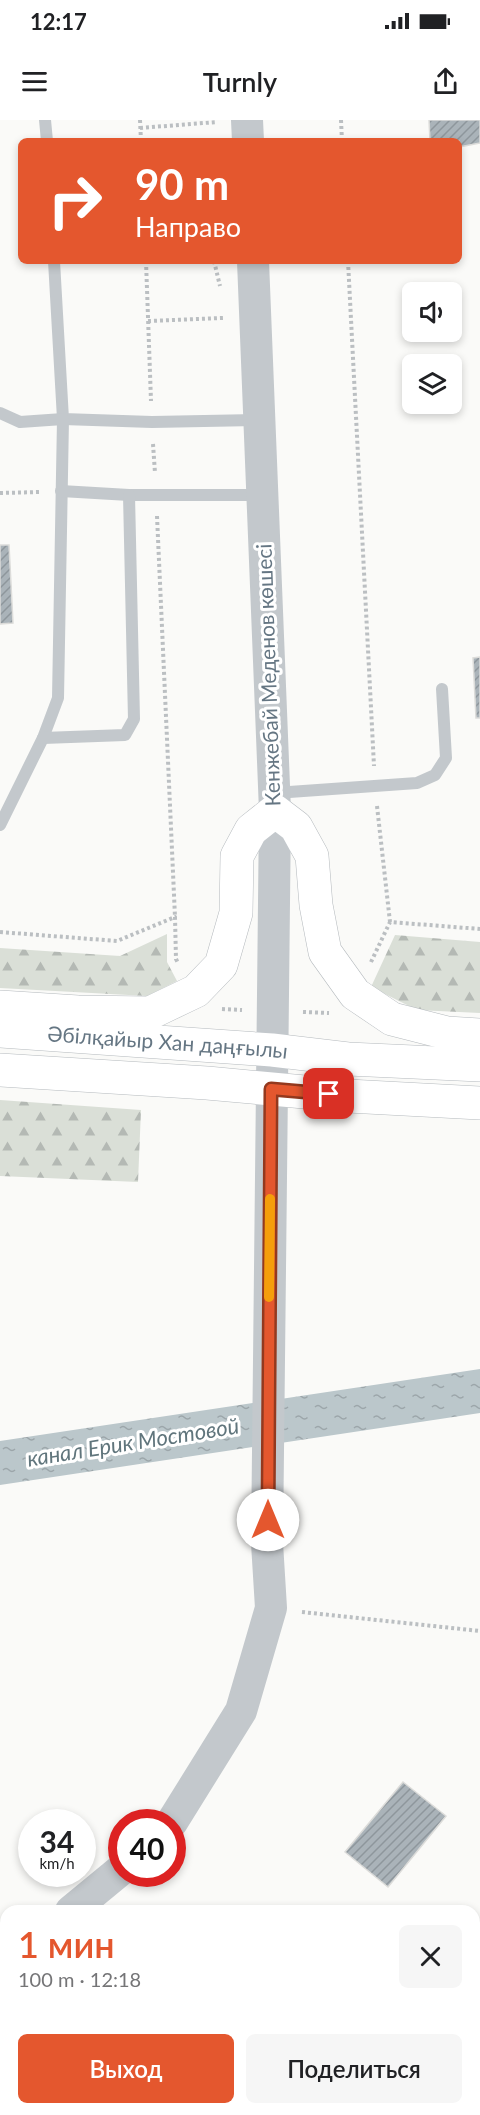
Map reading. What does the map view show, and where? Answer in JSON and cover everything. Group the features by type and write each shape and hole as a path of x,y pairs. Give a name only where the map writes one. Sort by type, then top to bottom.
{"main road":[{"path":"0,1007 78,1012 150,1013 196,991 220,965 236,913 237,856 250,830 274,802 296,827 312,856 316,904 325,952 356,994 392,1019 447,1033 480,1035"},
{"name":"Әбілқайыр Хан даңғылы","path":"0,1032 272,1050 348,1059 480,1065"},
{"name":"Әбілқайыр Хан даңғылы","path":"0,1070 480,1104"}],"street":[{"path":"247,120 248,138"},
{"name":"Кенжебай Меденов көшесі","path":"180,1809 241,1711 271,1608 267,1543 274,802 253,264"},
{"path":"78,1905 108,1881"}],"lane":[{"path":"45,120 47,138"},
{"path":"0,825 42,738 58,698 63,419 54,264"},
{"path":"0,413 20,422 63,419 152,422 259,420"},
{"path":"61,491 129,495 262,495"},
{"path":"42,738 125,735 134,719 129,495"},
{"path":"274,802 375,786 417,783 435,775 446,758 442,689"}],"path":[{"path":"140,120 141,138"},
{"path":"140,128 247,120"},
{"path":"341,120 342,138"},
{"path":"146,264 175,917"},
{"path":"214,264 222,295"},
{"path":"348,264 375,786 390,922"},
{"path":"148,321 228,318"},
{"path":"0,493 61,491"},
{"path":"271,1608 480,1631"}],"green space":[{"path":"167,934 167,962 177,981 147,996 0,988 0,948 120,956"},
{"path":"395,935 480,942 480,1013 417,1010 371,987"},
{"path":"0,1100 141,1110 138,1182 0,1176"}],"water":[{"name":"канал Ерик Мостовой","path":"480,1369 480,1413 0,1485 0,1441"}],"building":[{"path":"429,120 480,120 480,143 462,146 462,138 430,138"},
{"path":"0,545 9,545 13,623 0,624"},
{"path":"480,657 480,718 476,718 473,658"},
{"path":"403,1782 446,1816 388,1887 345,1852"}],"slow traffic":[{"path":"269,1297 270,1199"}],"route":[{"path":"268,1520 271,1089 329,1094"}]}
